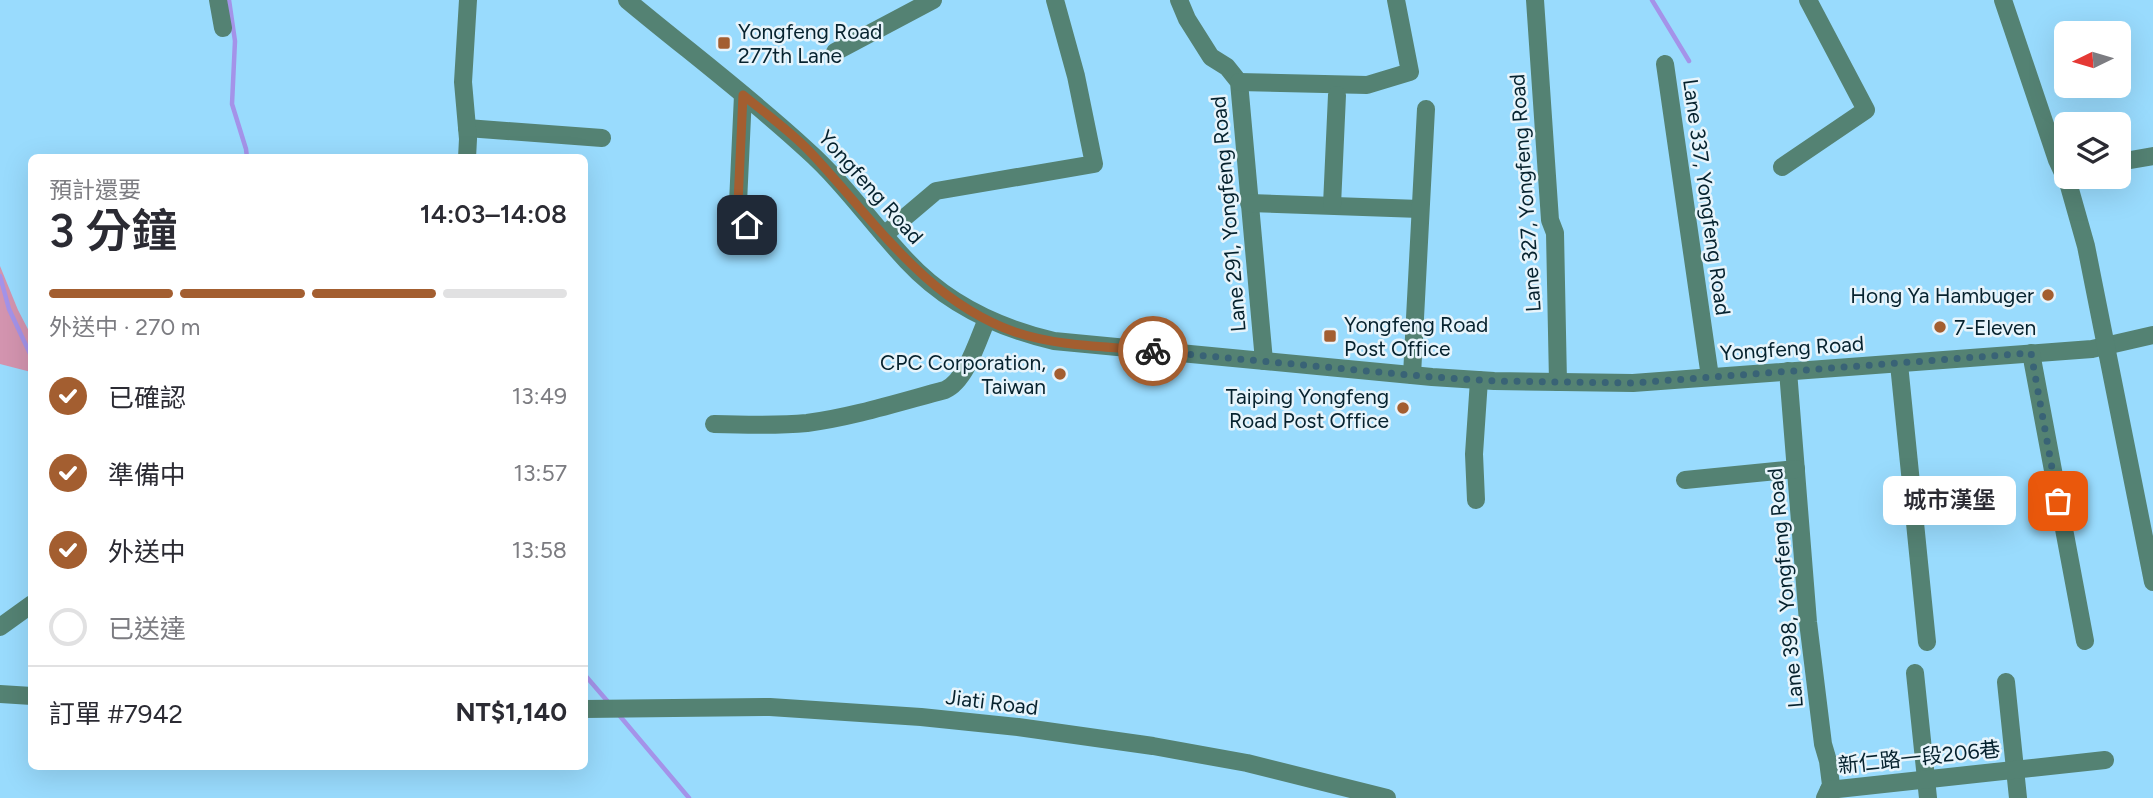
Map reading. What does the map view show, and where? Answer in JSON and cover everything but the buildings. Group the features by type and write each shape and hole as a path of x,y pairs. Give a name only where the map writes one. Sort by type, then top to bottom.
{"street":[{"path":"218,0 223,28"},
{"path":"467,154 463,82 468,0"},
{"name":"Yongfeng Road","path":"627,0 810,151 908,262 948,297 1016,332 1054,341 1479,380 1633,383 2092,349 2153,335"},
{"path":"835,52 933,0"},
{"path":"884,234 936,191 1094,164 1076,76 1055,0"},
{"name":"Lane 291, Yongfeng Road","path":"1178,0 1210,57 1227,67 1238,82 1264,361"},
{"path":"1238,82 1367,85 1410,72 1396,0"},
{"name":"Lane 327, Yongfeng Road","path":"1535,0 1550,220 1555,233 1558,382"},
{"path":"1782,167 1866,110 1808,0"},
{"path":"2008,1 2054,141"},
{"name":"Lane 337, Yongfeng Road","path":"1665,64 1710,377"},
{"path":"743,95 738,203 747,225"},
{"path":"1332,205 1337,95"},
{"path":"1412,375 1426,108"},
{"path":"467,128 602,138"},
{"path":"2131,160 2153,156"},
{"path":"2069,189 2086,246 2152,577"},
{"path":"1249,203 1420,209"},
{"path":"715,424 779,425 810,422 945,390 954,386 964,371 987,319"},
{"path":"2031,353 2085,641"},
{"path":"1899,364 1927,642"},
{"name":"Lane 398, Yongfeng Road","path":"1788,372 1808,622 1823,744 1831,785 1827,794"},
{"path":"1476,500 1474,454 1479,380"},
{"path":"1685,480 1796,470"},
{"path":"0,627 28,607"},
{"path":"1915,673 1928,798"},
{"path":"2006,682 2018,798"},
{"path":"0,694 28,696"},
{"name":"Jiati Road","path":"588,709 826,709 1018,727 1153,746 1234,761 1387,798"},
{"name":"新仁路一段206巷","path":"1827,794 1926,779 2105,760"}],"shaded area":[{"path":"0,266 28,329 28,371 0,364"}],"waterway":[{"path":"229,0 235,41 232,104 247,154"},
{"path":"1652,0 1689,61"},
{"path":"0,276 9,309 28,349"},
{"path":"588,679 609,703"},
{"path":"619,715 689,798"}],"way so far":[{"path":"1153,351 1432,377 1494,381 1633,383 2031,353 2058,501"}],"place":[{"name":"Yongfeng Road 277th Lane","path":"724,43"},
{"name":"Hong Ya Hambuger","path":"2048,295"},
{"name":"7-Eleven","path":"1940,327"},
{"name":"Yongfeng Road Post Office","path":"1330,336"},
{"name":"CPC Corporation, Taiwan","path":"1060,374"},
{"name":"Taiping Yongfeng Road Post Office","path":"1403,408"},
{"name":"城市漢堡","path":"2058,501"}],"route":[{"path":"747,225 738,203 743,95 810,151 908,262 948,297 987,319 1031,336 1054,341 1153,351"}]}
